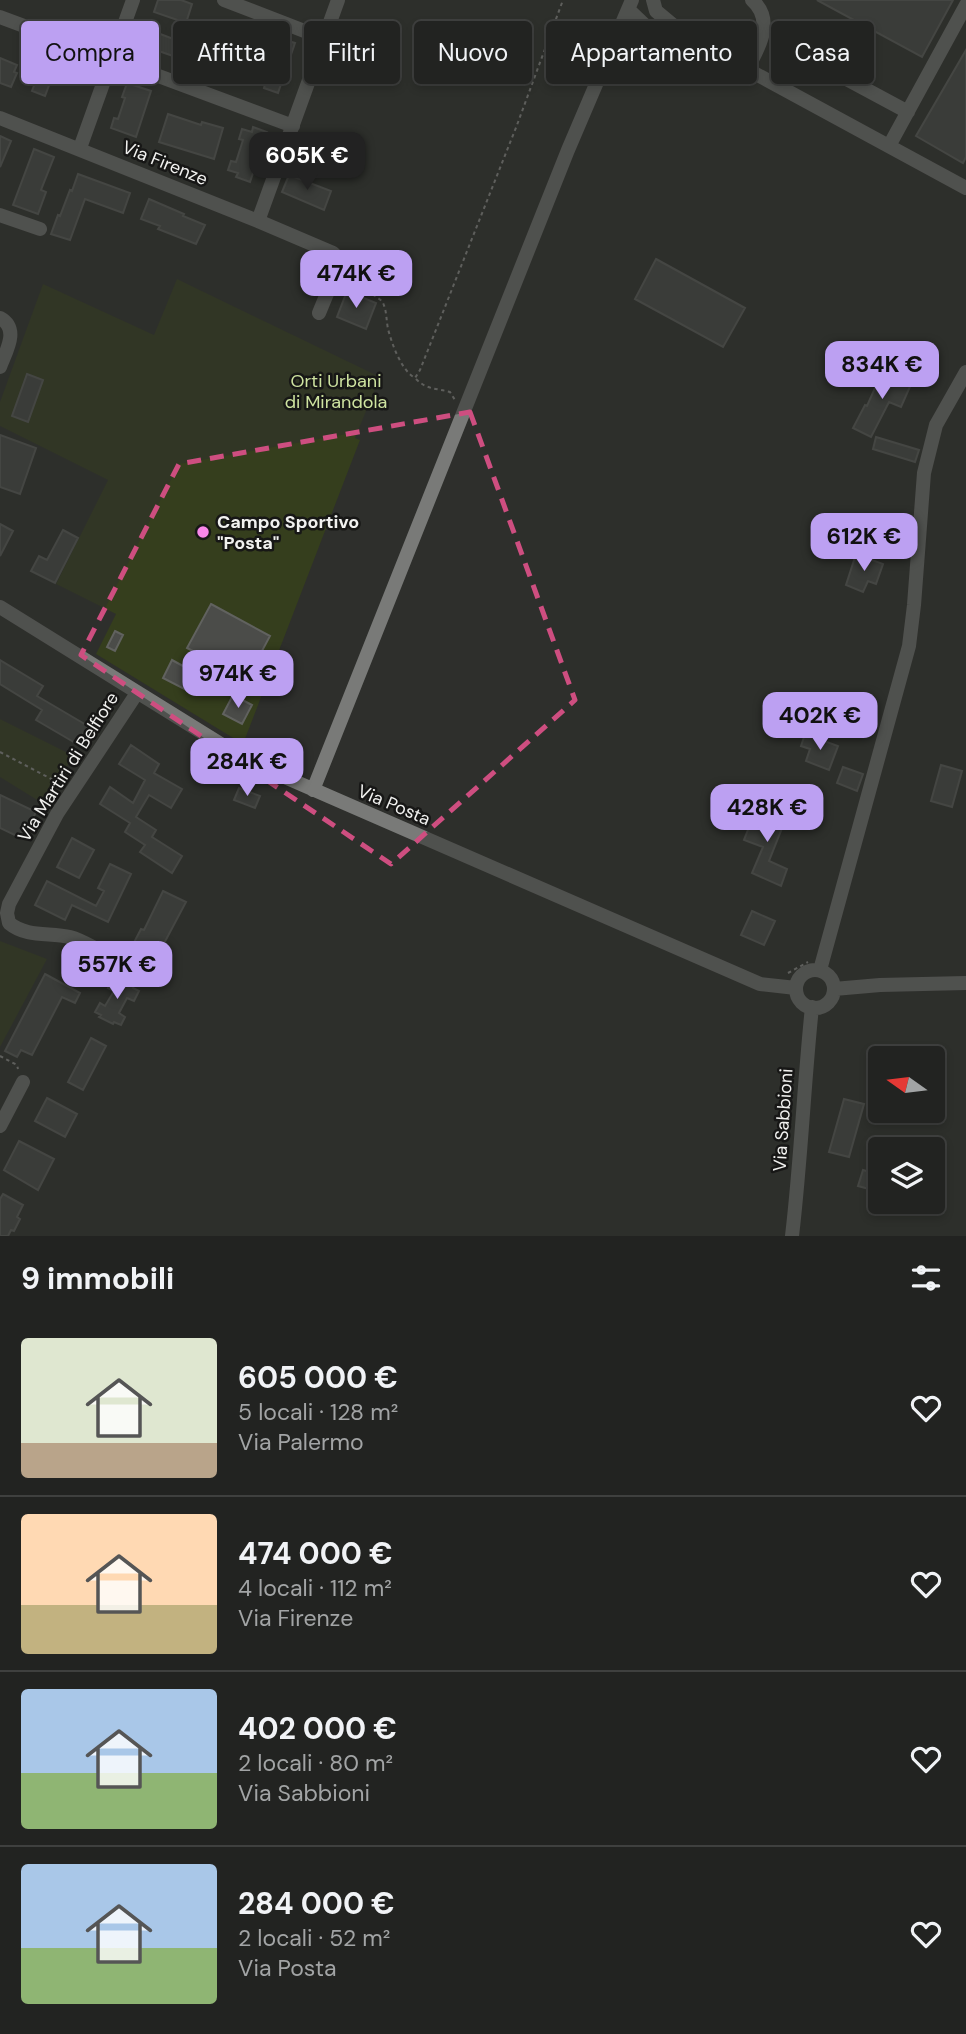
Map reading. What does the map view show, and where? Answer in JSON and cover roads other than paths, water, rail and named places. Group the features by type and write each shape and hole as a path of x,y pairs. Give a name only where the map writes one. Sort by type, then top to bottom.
{"street":[{"path":"125,21 133,0"},
{"path":"224,0 304,30"},
{"path":"331,21 338,0"},
{"path":"752,0 760,11 764,29 757,51"},
{"path":"630,5 644,9 654,5 671,21"},
{"path":"630,5 643,21"},
{"path":"889,146 966,5"},
{"path":"0,17 21,25"},
{"path":"757,74 966,188"},
{"path":"159,76 293,126"},
{"path":"80,148 103,84"},
{"path":"258,221 308,84"},
{"path":"313,790 596,84"},
{"path":"856,84 908,112"},
{"name":"Via Firenze","path":"0,118 80,148 333,253 338,262 336,272 319,313"},
{"path":"0,215 40,229"},
{"path":"0,367 10,340 5,322"},
{"path":"814,966 830,977 834,989 825,1005 812,1007 801,1001 796,988 801,976 813,970 814,966 909,646 922,490 932,440 944,410 966,372"},
{"name":"Via Posta","path":"0,607 234,754 760,984 796,988"},
{"name":"Via Martiri di Belfiore","path":"102,952 70,937 20,930 11,925 7,918 9,904 57,814 137,693"},
{"path":"834,989 966,983"},
{"name":"Via Sabbioni","path":"792,1236 798,1192 812,1007"},
{"path":"0,1126 23,1082"}],"place":[{"name":"Campo Sportivo \"Posta\"","path":"203,532"}],"park label":[{"name":"Orti Urbani di Mirandola","path":"336,391"}]}
